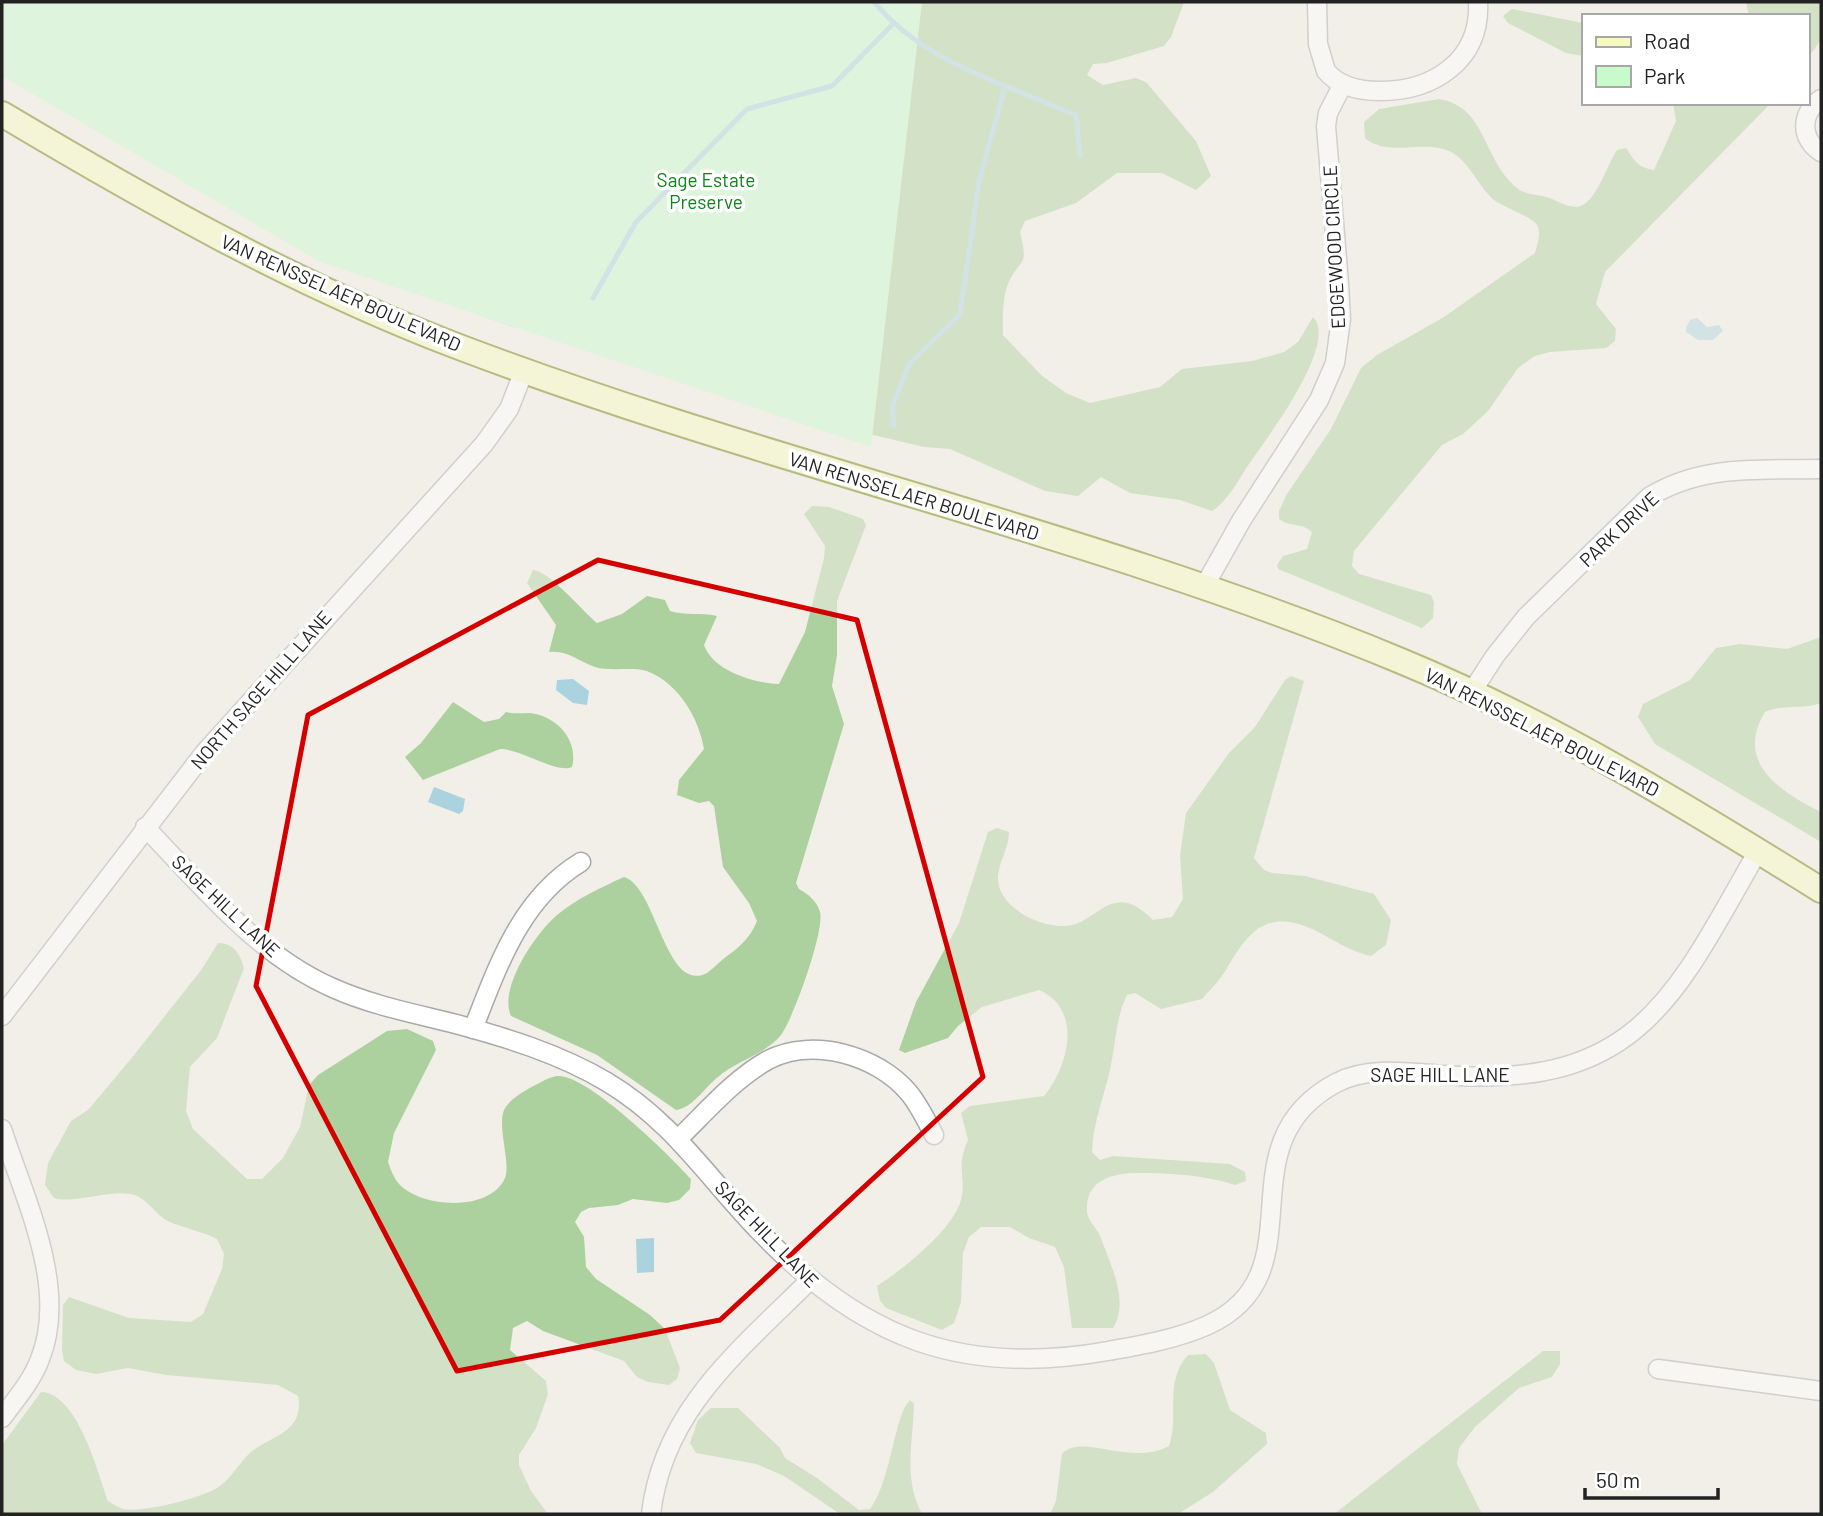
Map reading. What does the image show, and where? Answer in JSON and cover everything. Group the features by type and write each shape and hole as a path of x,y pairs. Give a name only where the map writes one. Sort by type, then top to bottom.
{"main road":[{"name":"VAN RENSSELAER BOULEVARD","path":"2,114 170,212 266,263 380,314 524,371 1204,587 1352,641 1471,693 1605,761 1821,890"}],"street":[{"path":"1317,2 1321,56 1326,71 1353,88 1385,91 1412,89 1441,77 1457,63 1470,46 1477,26 1478,2"},
{"name":"EDGEWOOD CIRCLE","path":"1204,587 1241,521 1319,400 1335,363 1341,319 1326,126 1330,108 1343,84"},
{"path":"1821,99 1809,111 1805,127 1810,143 1821,152"},
{"name":"NORTH SAGE HILL LANE","path":"2,1016 205,752 333,608 466,466 506,415 524,371"},
{"name":"PARK DRIVE","path":"1471,693 1517,628 1649,497 1672,483 1704,474 1821,470"},
{"name":"SAGE HILL LANE","path":"145,827 247,930 304,974 370,1002 473,1028 585,1070 642,1105 679,1138 730,1200 809,1281 841,1304 894,1332 934,1347 990,1359 1026,1361 1080,1356 1159,1341 1209,1324 1234,1308 1258,1278 1270,1238 1271,1190 1277,1150 1295,1117 1338,1081 1370,1074 1502,1077 1540,1073 1580,1061 1611,1046 1653,1016 1678,986 1758,851"},
{"path":"473,1028 518,926 547,889 581,862"},
{"path":"679,1138 752,1070 783,1054 800,1049 837,1052 886,1072 911,1095 934,1135"},
{"path":"2,1129 39,1245 48,1303 42,1356 32,1376 2,1418"},
{"path":"651,1514 665,1455 687,1412 721,1369 809,1281"},
{"path":"1657,1369 1821,1391"}],"highlighted area":[{"path":"598,560 857,620 983,1077 720,1320 457,1371 256,986 308,715"}],"green space":[{"name":"Sage Estate Preserve","path":"2,2 1184,2 1171,37 1164,46 1107,63 1093,64 1087,75 1103,85 1136,78 1146,82 1196,141 1211,176 1196,190 1162,173 1117,173 1076,203 1025,221 1020,232 1024,258 1008,284 1003,309 1003,335 1041,375 1066,393 1090,403 1160,387 1182,369 1252,361 1284,352 1298,342 1313,317 1319,330 1316,348 1309,369 1283,415 1228,496 1212,511 1180,500 1130,493 1101,477 1078,496 1045,491 950,449 924,447 865,433 528,329 510,326 462,309"},
{"name":"Sage Estate Preserve","path":"2,2 922,2 871,447 320,262 2,76"},
{"path":"1746,2 1821,2 1821,40 1809,56 1809,14 1749,14"},
{"path":"1512,9 1582,23 1582,56 1566,53 1508,23 1503,16"},
{"path":"1439,99 1455,104 1467,112 1476,123 1497,163 1517,188 1575,207 1583,205 1594,194 1617,150 1626,148 1640,165 1654,170 1676,121 1673,105 1769,105 1605,272 1596,304 1616,329 1615,341 1606,348 1550,352 1535,356 1518,368 1488,411 1463,434 1442,445 1354,551 1352,566 1359,574 1431,595 1434,602 1433,618 1422,628 1278,569 1277,565 1283,556 1307,549 1312,532 1279,519 1279,511 1287,494 1331,429 1361,368 1377,355 1444,317 1535,253 1539,233 1536,223 1493,199 1462,160 1449,151 1428,147 1384,147 1365,138 1364,122 1379,109"},
{"path":"812,506 829,507 863,519 866,525 837,601 837,655 832,686 844,724 796,883 819,908 818,937 800,994 781,1035 775,1042 725,1071 688,1105 676,1110 597,1055 511,1016 508,1004 514,976 539,934 572,904 624,877 635,884 645,898 670,953 680,967 691,975 705,974 712,969 743,943 757,921 749,903 723,867 714,806 709,801 699,803 677,795 679,780 704,749 698,726 686,704 670,685 649,672 595,667 567,654 549,652 556,625 527,583 533,570 540,572 557,584 597,623 622,614 647,596 665,600 670,611 717,616 704,645 716,662 747,678 779,684 805,632 824,558 825,546 804,514"},
{"path":"1821,637 1821,703 1765,712 1757,730 1755,746 1766,774 1791,795 1821,812 1821,842 1655,744 1638,717 1643,704 1690,680 1716,648 1740,644 1787,649"},
{"path":"1291,676 1304,681 1254,858 1264,870 1272,873 1305,876 1374,894 1391,920 1386,945 1371,956 1296,923 1270,923 1250,936 1202,999 1161,1009 1135,993 1127,995 1118,1020 1092,1152 1100,1160 1113,1156 1230,1164 1245,1172 1246,1181 1235,1185 1187,1175 1138,1173 1110,1177 1095,1186 1090,1192 1087,1212 1100,1236 1117,1282 1120,1306 1113,1328 1072,1328 1064,1267 1055,1247 1029,1238 1010,1227 981,1227 969,1237 963,1253 961,1302 954,1323 942,1330 886,1308 880,1301 877,1286 912,1260 937,1236 956,1212 961,1200 962,1158 968,1140 961,1113 970,1106 1044,1096 1053,1084 1065,1054 1067,1024 1062,1010 1053,999 1039,990 982,1007 958,1026 948,1038 905,1053 899,1050 916,1002 959,923 988,832 997,828 1009,832 998,875 999,887 1005,898 1025,916 1064,926 1076,924 1105,907 1121,902 1136,906 1153,920 1172,917 1183,899 1180,856 1186,813 1229,753 1255,727 1285,680"},
{"path":"453,702 484,722 499,719 506,712 529,713 548,718 569,739 572,747 572,767 557,767 500,749 423,780 405,757 421,743"},
{"path":"218,943 236,950 244,968 217,1038 190,1067 186,1111 193,1129 247,1179 262,1179 283,1158 300,1127 309,1085 318,1075 387,1031 407,1029 433,1041 436,1050 394,1133 388,1162 398,1183 410,1193 439,1202 456,1203 486,1197 497,1189 505,1178 506,1171 502,1126 504,1110 521,1093 557,1076 571,1079 607,1101 648,1136 691,1179 690,1189 679,1200 667,1203 633,1199 618,1205 589,1208 581,1212 575,1222 584,1237 586,1267 596,1279 650,1315 665,1329 680,1368 677,1379 669,1385 648,1382 637,1377 624,1361 543,1331 527,1321 513,1328 510,1350 546,1381 548,1394 536,1428 519,1455 519,1465 531,1491 548,1514 2,1514 2,1445 41,1392 54,1396 76,1420 85,1437 108,1501 123,1509 132,1510 171,1504 217,1488 251,1452 285,1431 297,1417 298,1396 278,1385 166,1375 128,1368 96,1374 76,1370 64,1361 62,1350 63,1305 69,1297 129,1318 191,1322 203,1314 222,1269 224,1254 217,1239 165,1219 136,1196 121,1193 62,1199 54,1198 45,1185 48,1163 71,1121 88,1110 130,1060 202,969"},
{"path":"1543,1351 1560,1351 1560,1364 1552,1377 1519,1388 1475,1427 1459,1448 1457,1464 1482,1514 1334,1514"},
{"path":"1206,1354 1214,1363 1230,1410 1266,1433 1267,1444 1213,1492 1178,1514 1050,1514 1056,1501 1062,1454 1070,1448 1081,1446 1139,1453 1169,1446 1174,1388 1180,1366 1188,1355"},
{"path":"910,1400 914,1404 911,1474 916,1501 922,1514 840,1514 784,1476 756,1464 696,1453 690,1443 698,1420 711,1408 738,1408 780,1448 785,1458 859,1510 870,1509 883,1482 900,1420"}],"water":[{"path":"1697,318 1707,327 1719,325 1723,331 1713,340 1698,340 1686,332 1691,319"},
{"path":"573,679 589,691 587,705 573,703 556,690 557,680"},
{"path":"434,787 465,799 463,811 459,814 428,802"},
{"path":"654,1238 654,1272 637,1273 636,1239"}],"waterway":[{"path":"874,2 902,30 934,52 1005,86 979,182 960,314 909,364 892,407 894,426"},
{"path":"593,298 636,222 747,109 832,86 893,24"},
{"path":"1005,86 1076,115 1080,156"}]}
